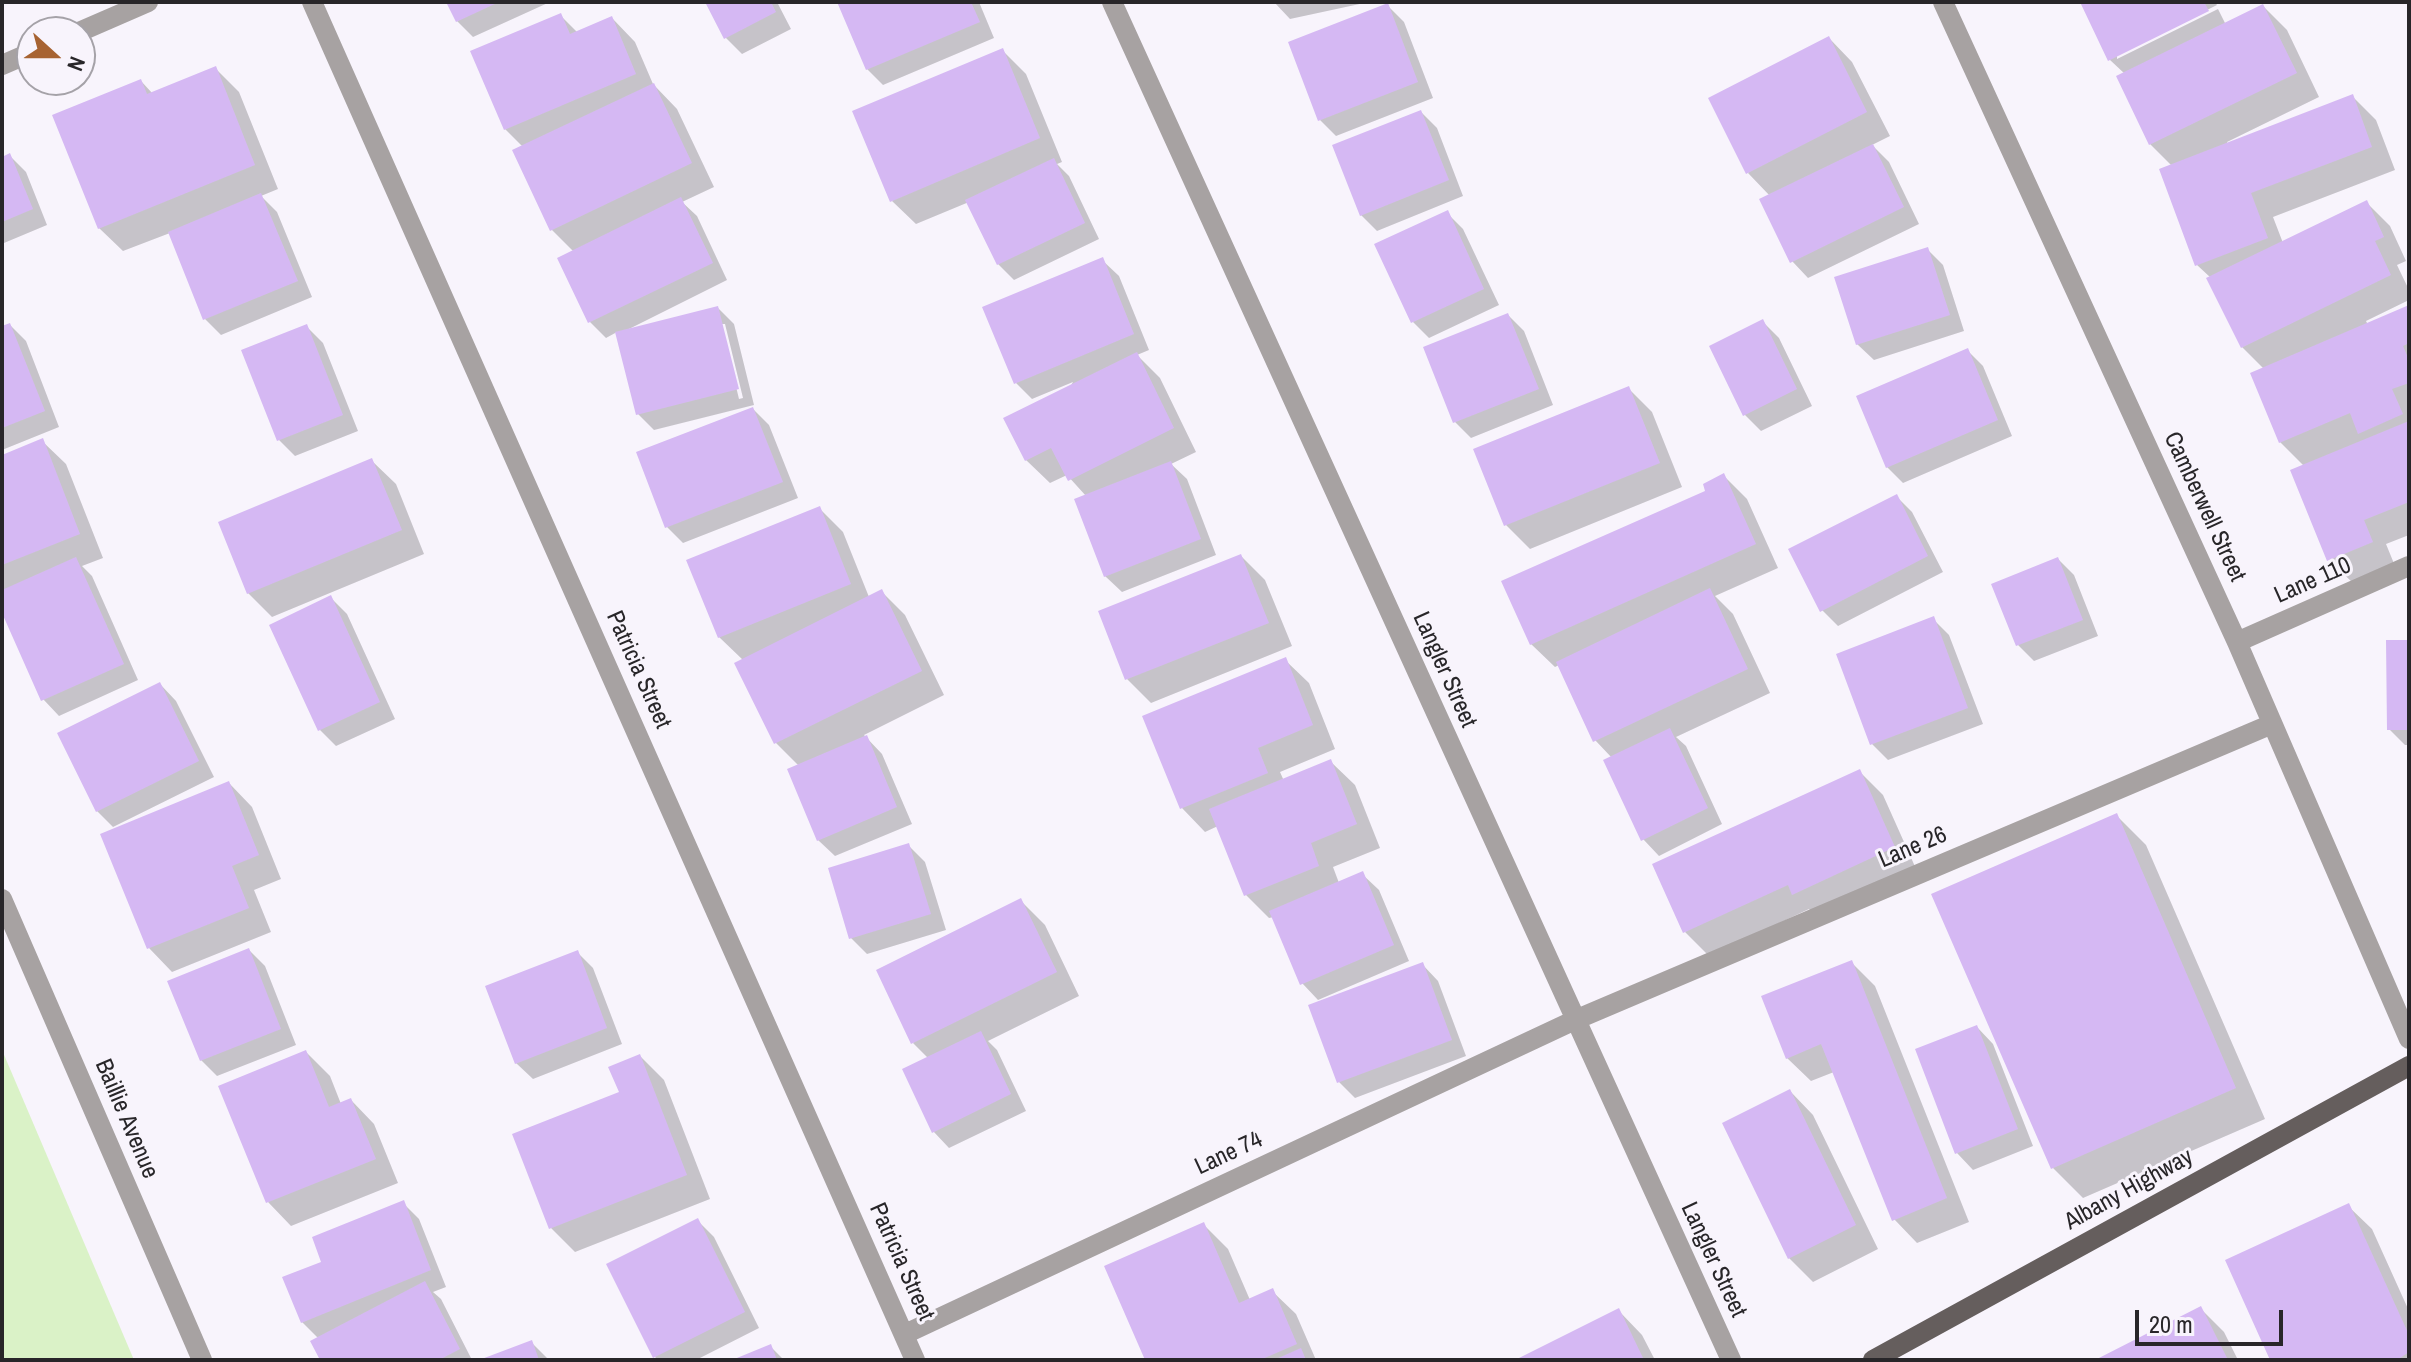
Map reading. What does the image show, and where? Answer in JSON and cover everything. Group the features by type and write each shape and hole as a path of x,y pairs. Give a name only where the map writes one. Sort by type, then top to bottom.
{"main road":[{"name":"Albany Highway","path":"1873,1360 2409,1066"}],"street":[{"path":"96,25 148,2"},
{"name":"Patricia Street","path":"312,2 915,1360"},
{"name":"Langler Street","path":"1112,2 1731,1360"},
{"name":"Camberwell Street","path":"1943,2 2237,642 2409,1039"},
{"name":"Lane 110","path":"2237,642 2409,566"},
{"name":"Lane 26","path":"1575,1020 2272,724"},
{"name":"Baillie Avenue","path":"2,899 202,1360"},
{"name":"Lane 74","path":"905,1334 1575,1020"}],"green space":[{"path":"2,1050 134,1360 2,1360"}],"building":[{"path":"446,2 499,2 456,22"},
{"path":"705,2 771,2 776,12 724,39"},
{"path":"837,2 971,2 980,22 866,70"},
{"path":"2080,2 2204,2 2209,11 2108,61"},
{"path":"1388,3 1418,82 1318,121 1288,42"},
{"path":"2263,4 2297,73 2149,145 2116,76"},
{"path":"561,13 570,34 612,16 636,74 504,130 470,51"},
{"path":"1829,36 1867,112 1746,174 1708,98"},
{"path":"1003,48 1040,138 890,202 852,111"},
{"path":"216,66 255,165 98,229 52,115 141,79 147,94"},
{"path":"654,83 692,163 550,231 512,150"},
{"path":"2353,94 2372,147 2251,193 2268,238 2195,266 2159,169"},
{"path":"1421,110 1449,180 1360,216 1332,145"},
{"path":"1873,144 1904,207 1790,263 1759,199"},
{"path":"10,153 33,209 2,222 2,157"},
{"path":"1054,158 1085,223 997,265 965,200"},
{"path":"261,193 298,281 203,320 168,232"},
{"path":"681,197 713,263 588,323 557,258"},
{"path":"2367,200 2384,237 2375,241 2391,275 2241,348 2206,278"},
{"path":"1448,210 1484,289 1411,323 1374,244"},
{"path":"1928,247 1950,315 1856,345 1834,277"},
{"path":"1103,257 1134,334 1014,384 982,307"},
{"path":"2409,305 2409,343 2403,346 2409,360 2409,383 2392,389 2403,414 2358,434 2350,413 2279,443 2250,373"},
{"path":"718,306 739,389 636,415 615,332"},
{"path":"1508,313 1539,389 1453,423 1423,347"},
{"path":"1763,319 1797,389 1743,416 1709,346"},
{"path":"10,323 45,411 2,428 2,326"},
{"path":"307,324 343,415 277,441 241,350"},
{"path":"1968,348 1998,420 1886,468 1856,396"},
{"path":"1137,352 1174,428 1068,481 1051,448 1025,461 1003,418"},
{"path":"1629,386 1660,463 1504,526 1473,449"},
{"path":"753,407 783,482 665,528 636,452"},
{"path":"2409,421 2409,502 2364,520 2373,542 2327,561 2290,470"},
{"path":"43,438 80,534 2,565 2,455"},
{"path":"372,458 402,530 247,594 218,522"},
{"path":"1171,461 1201,539 1104,577 1074,499"},
{"path":"1724,473 1756,544 1530,645 1501,581 1705,491 1703,484"},
{"path":"1897,494 1928,556 1820,612 1788,549"},
{"path":"820,506 851,584 718,638 686,560"},
{"path":"1241,554 1269,623 1125,680 1098,611"},
{"path":"76,557 124,664 41,701 2,613 2,590"},
{"path":"2058,557 2083,620 2016,646 1991,584"},
{"path":"1710,588 1748,669 1593,742 1556,662"},
{"path":"882,589 922,671 774,744 734,663"},
{"path":"331,595 380,702 318,731 269,625"},
{"path":"1934,616 1968,708 1870,745 1836,654"},
{"path":"2386,640 2409,640 2409,730 2387,730"},
{"path":"1286,657 1313,725 1258,748 1268,773 1180,809 1142,716"},
{"path":"160,682 199,761 96,812 57,733"},
{"path":"1670,728 1708,808 1641,841 1603,760"},
{"path":"867,735 897,807 817,841 787,769"},
{"path":"1331,759 1357,824 1311,843 1319,866 1244,896 1209,809"},
{"path":"1860,769 1895,847 1792,895 1788,885 1683,933 1652,864"},
{"path":"229,781 259,855 232,866 249,908 147,949 100,834"},
{"path":"2117,813 2236,1088 2051,1169 1931,894"},
{"path":"909,843 931,914 849,939 828,868"},
{"path":"1363,871 1394,945 1300,985 1269,911"},
{"path":"1021,898 1057,972 911,1044 876,970"},
{"path":"249,948 281,1029 200,1061 167,981"},
{"path":"578,950 607,1028 515,1064 485,986"},
{"path":"1852,960 1947,1198 1892,1221 1821,1044 1786,1059 1761,996"},
{"path":"1423,962 1452,1040 1337,1083 1308,1005"},
{"path":"1977,1025 2018,1129 1955,1154 1915,1049"},
{"path":"981,1031 1011,1094 932,1133 902,1069"},
{"path":"306,1050 329,1107 351,1098 376,1159 266,1203 218,1086"},
{"path":"640,1054 687,1175 549,1229 512,1134 619,1092 608,1067"},
{"path":"1790,1089 1856,1225 1788,1259 1722,1123"},
{"path":"404,1200 431,1270 301,1323 282,1277 321,1262 312,1237"},
{"path":"2349,1203 2409,1335 2409,1352 2397,1360 2270,1360 2225,1260"},
{"path":"698,1218 745,1312 653,1358 606,1264"},
{"path":"1204,1222 1239,1303 1273,1288 1297,1344 1260,1360 1145,1360 1104,1266"},
{"path":"425,1281 460,1349 439,1360 320,1360 310,1341"},
{"path":"2201,1306 2228,1360 2095,1360"},
{"path":"1619,1308 1644,1360 1515,1360"},
{"path":"532,1340 539,1360 479,1360"},
{"path":"771,1344 777,1360 732,1360"},
{"path":"1301,1348 1306,1360 1274,1360"}]}
